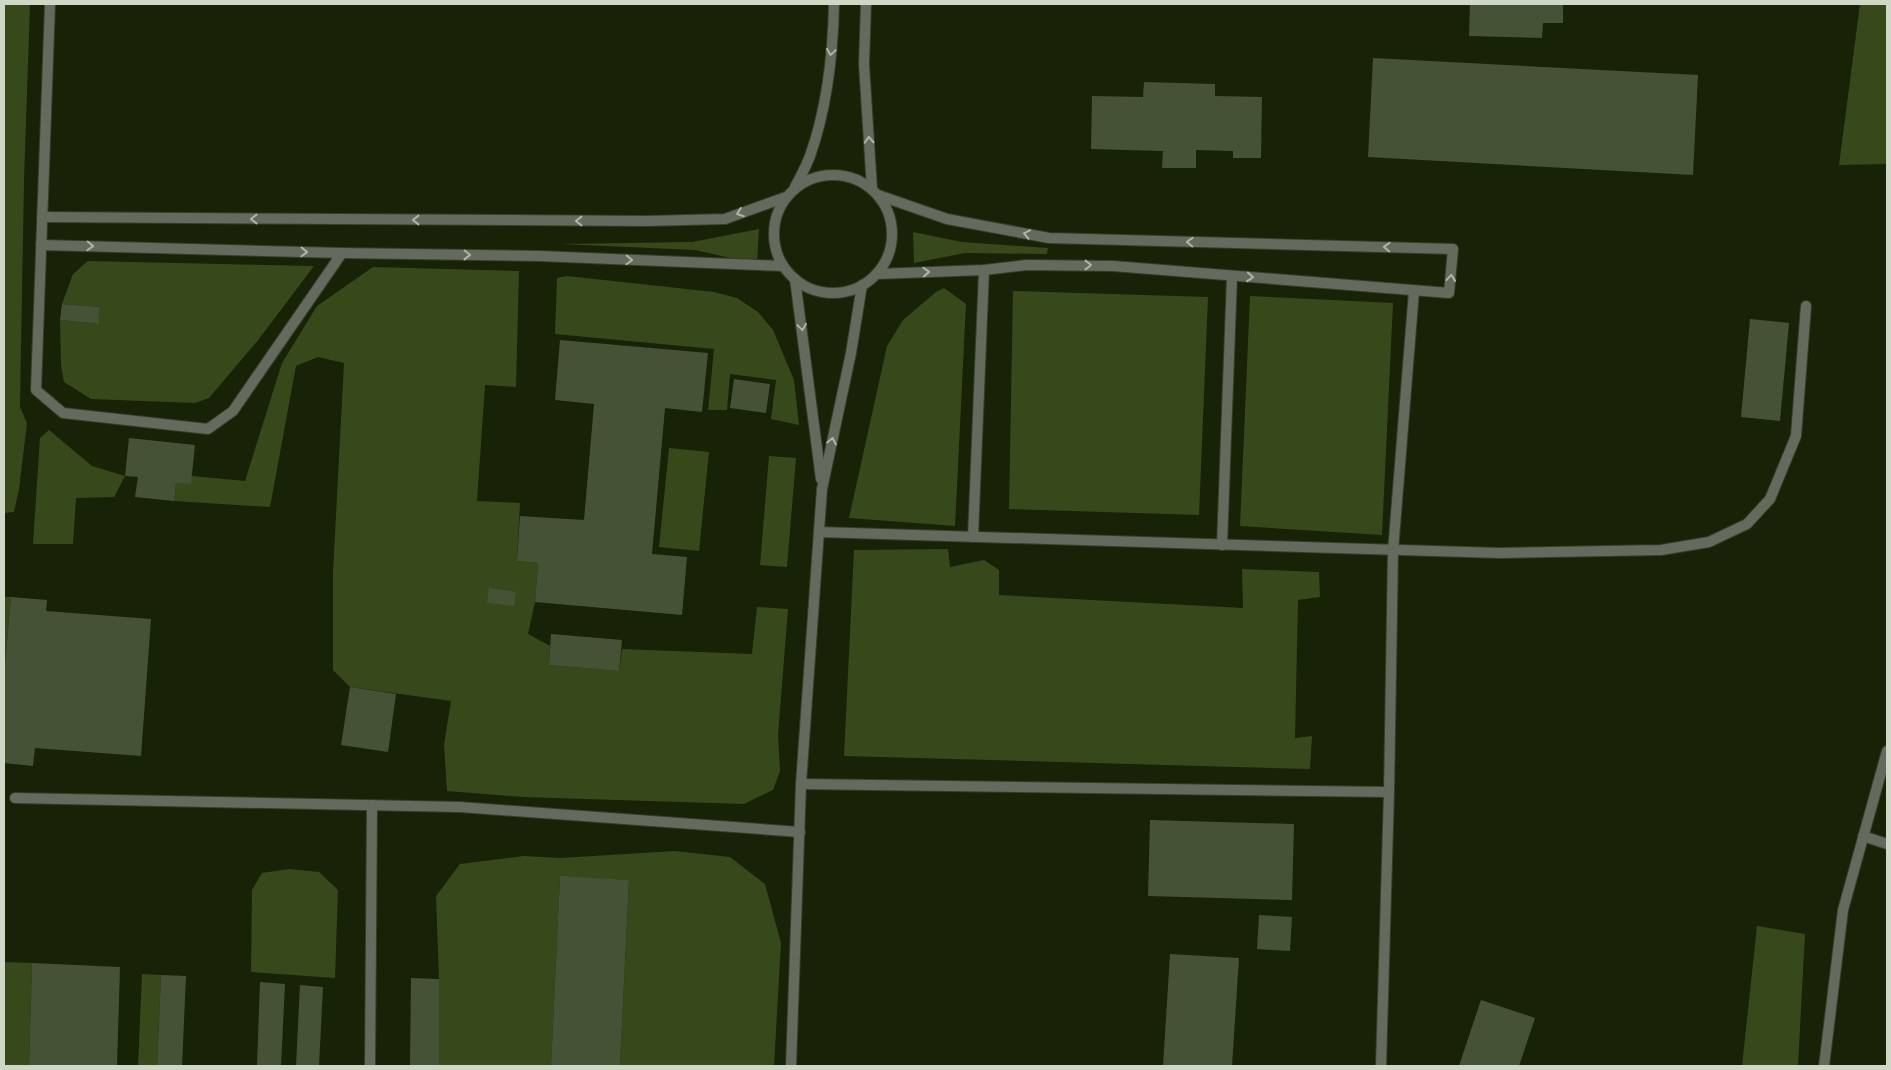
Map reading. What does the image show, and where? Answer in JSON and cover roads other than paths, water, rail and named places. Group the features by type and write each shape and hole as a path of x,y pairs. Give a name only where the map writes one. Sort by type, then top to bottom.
{"street":[{"path":"50,4 36,390 63,413 208,430 233,411 342,253"},
{"path":"796,187 810,156 824,102 834,36 834,4"},
{"path":"866,4 864,64 875,192 889,214 892,235 888,256 877,274 862,285 846,292 828,293 810,289 795,279 783,266 776,253 773,238 774,223 778,209 796,187 814,177 834,174 854,178 875,192 948,219 1049,238 1453,249 1449,293 1113,266 1026,265 984,270 877,274"},
{"path":"42,217 636,221 725,219 786,197"},
{"path":"41,245 540,256 783,266"},
{"path":"973,537 984,270"},
{"path":"1222,545 1232,276"},
{"path":"795,279 822,488"},
{"path":"791,1066 801,784 822,488 851,353 862,285"},
{"path":"1381,1066 1389,792 1393,550 1414,291"},
{"path":"819,532 1499,552 1661,550 1709,542 1748,524 1770,499 1796,436 1806,306"},
{"path":"1835,1066 1824,1064 1843,910 1887,751"},
{"path":"801,784 1389,792"},
{"path":"15,798 460,807 800,832"},
{"path":"370,1066 372,805"},
{"path":"1863,836 1887,844"}]}
